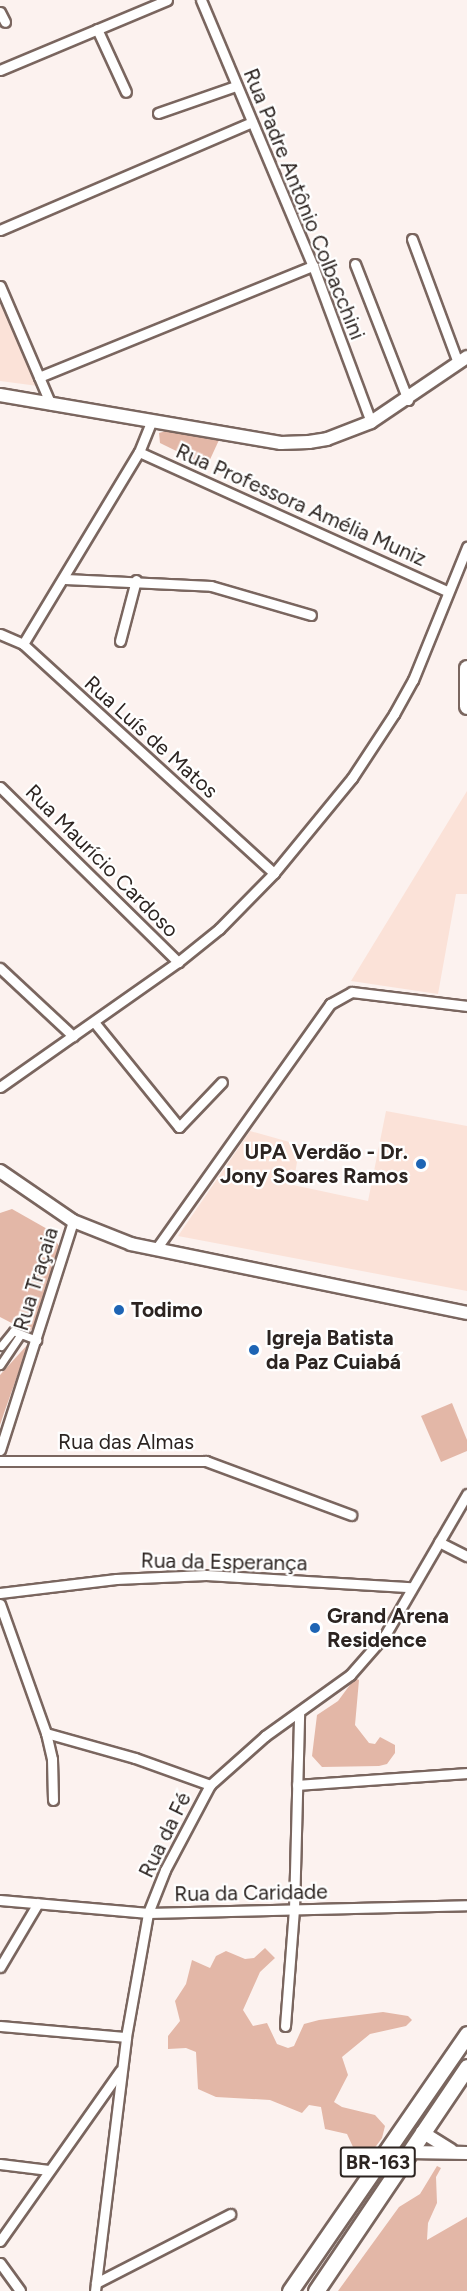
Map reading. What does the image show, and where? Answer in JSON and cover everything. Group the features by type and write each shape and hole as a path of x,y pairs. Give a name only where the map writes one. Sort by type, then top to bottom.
{"highway":[{"path":"467,668 467,706"},
{"name":"BR-163","path":"290,2291 467,2034"},
{"name":"BR-163","path":"316,2291 467,2067"}],"street":[{"path":"0,70 167,0"},
{"name":"Rua Padre Antônio Colbacchini","path":"201,0 313,266 371,422"},
{"path":"0,12 5,22"},
{"path":"97,29 126,92"},
{"path":"158,113 236,86"},
{"path":"0,230 252,122"},
{"path":"0,396 281,443 327,440 371,422 408,400 463,360 412,239"},
{"path":"355,264 408,400"},
{"path":"39,377 313,266"},
{"path":"0,286 51,405"},
{"path":"22,644 65,579 139,452 151,423"},
{"name":"Rua Professora Amélia Muniz","path":"139,452 447,591"},
{"path":"0,1087 178,962 219,929 274,873 352,778 394,714 413,680 447,591 467,547"},
{"path":"65,579 136,580 211,586 311,615"},
{"path":"120,641 136,580"},
{"name":"Rua Luís de Matos","path":"0,634 22,644 274,873"},
{"name":"Rua Maurício Cardoso","path":"0,787 178,962"},
{"path":"0,968 73,1036"},
{"path":"156,1250 330,1004 352,992 467,1006"},
{"path":"94,1022 179,1126 222,1082"},
{"path":"0,1171 73,1221 156,1250 467,1313"},
{"name":"Rua Traçaia","path":"0,1450 37,1340 73,1221"},
{"path":"1,1346 13,1331 37,1340"},
{"path":"0,1365 21,1334"},
{"name":"Rua das Almas","path":"0,1461 206,1461 351,1515"},
{"name":"Rua da Fé","path":"95,2287 126,2037 148,1913 165,1870 210,1785 265,1736 299,1714 350,1675 384,1635 467,1494"},
{"path":"440,1542 467,1556"},
{"name":"Rua da Esperança","path":"0,1593 116,1579 206,1575 411,1587"},
{"path":"0,1604 46,1733 52,1759 53,1800"},
{"path":"285,2026 294,1910 299,1714"},
{"path":"46,1733 135,1758 210,1785"},
{"path":"297,1785 467,1773"},
{"name":"Rua da Caridade","path":"0,1900 148,1913 467,1905"},
{"path":"0,1967 38,1904"},
{"path":"0,2026 126,2037"},
{"path":"0,2241 121,2070"},
{"path":"422,2132 451,2150"},
{"path":"409,2152 451,2150 467,2154"},
{"path":"0,2164 49,2170"},
{"path":"95,2287 230,2214"},
{"path":"0,2263 20,2291"}],"shaded area":[{"path":"0,298 38,386 0,381"},
{"path":"166,431 219,440 207,466 160,443 159,433"},
{"path":"467,791 467,894 456,894 438,994 351,981"},
{"path":"386,1111 467,1126 467,1291 178,1236 250,1131 300,1145 293,1185 368,1201"},
{"path":"12,1209 49,1230 59,1246 35,1326 29,1332 0,1317 0,1213"},
{"path":"29,1343 4,1413 0,1425 0,1375"},
{"path":"452,1403 467,1440 467,1451 441,1462 421,1416"},
{"path":"355,1678 359,1680 355,1725 369,1743 375,1744 380,1737 395,1745 395,1753 387,1764 379,1766 322,1767 312,1756 317,1715 338,1701"},
{"path":"265,1948 275,1958 260,1972 243,2010 253,2026 267,2023 277,2044 288,2048 294,2046 304,2024 319,2020 383,2012 408,2016 412,2020 406,2026 370,2034 342,2057 348,2075 334,2102 342,2107 375,2115 385,2126 382,2138 354,2176 347,2174 353,2147 347,2134 325,2129 321,2107 309,2105 302,2113 270,2100 216,2097 198,2089 196,2052 186,2048 168,2049 168,2036 180,2021 175,2001 186,1984 192,1960 210,1968 216,1956 226,1951 245,1959 254,1958"},
{"path":"437,2166 441,2168 436,2177 437,2203 428,2223 427,2240 467,2217 467,2291 338,2291 399,2207 420,2194"}],"place":[{"name":"UPA Verdão - Dr. Jony Soares Ramos","path":"421,1164"},
{"name":"Todimo","path":"119,1310"},
{"name":"Igreja Batista da Paz Cuiabá","path":"254,1350"},
{"name":"Grand Arena Residence","path":"315,1628"}]}
